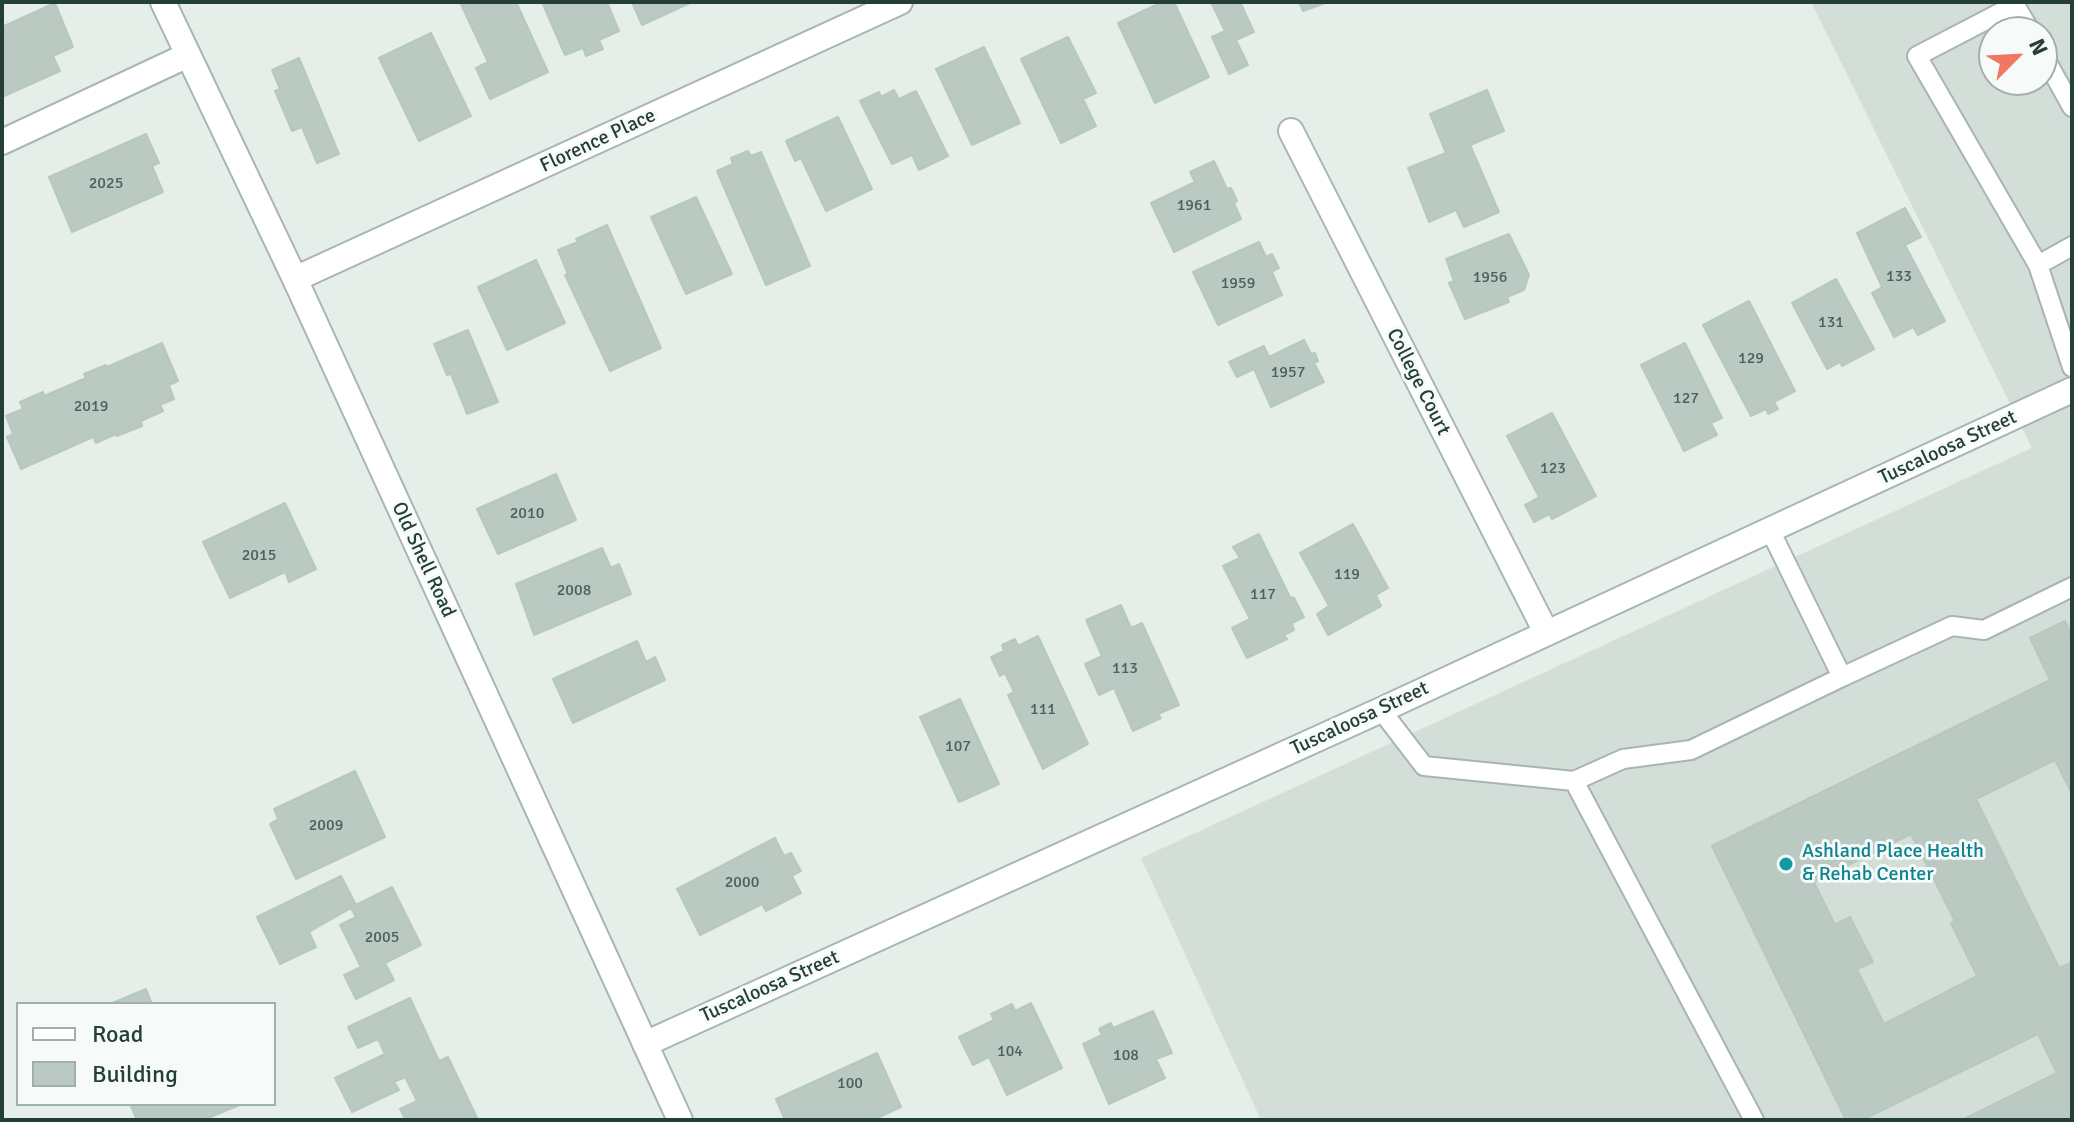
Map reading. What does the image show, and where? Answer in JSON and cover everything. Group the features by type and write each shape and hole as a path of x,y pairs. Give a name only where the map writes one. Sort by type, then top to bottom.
{"street":[{"name":"Old Shell Road","path":"163,2 295,279 680,1120"},
{"name":"Florence Place","path":"295,279 900,2"},
{"path":"2,142 188,55"},
{"name":"College Court","path":"1291,131 1546,632"},
{"name":"Tuscaloosa Street","path":"645,1044 1381,710 2072,390"}],"lane":[{"path":"1994,16 2015,5 2022,16"},
{"path":"1978,24 1917,56 2038,265 2072,367"},
{"path":"2058,82 2072,107"},
{"path":"2038,265 2072,246"},
{"path":"1770,530 1842,677"},
{"path":"1381,710 1424,766 1574,781 1623,759 1691,750 1952,626 1984,630 2072,587"},
{"path":"1574,781 1754,1120"}],"shaded area":[{"path":"1811,2 2072,2 2072,1120 1261,1120 1141,858 2032,448"}],"building":[{"path":"460,2 516,2 548,72 490,99 476,68 488,62"},
{"path":"542,2 607,2 619,31 599,40 603,49 586,56 583,48 565,55"},
{"path":"632,2 692,2 642,25"},
{"path":"1162,2 1174,2 1209,77 1155,103 1118,23"},
{"path":"1211,2 1240,2 1254,32 1236,40 1248,65 1229,74 1212,37 1225,31"},
{"path":"1299,2 1328,2 1303,11"},
{"path":"55,3 73,47 53,56 60,71 2,97 2,27"},
{"path":"431,33 471,116 419,141 379,58"},
{"path":"1068,37 1096,93 1083,99 1096,126 1061,143 1021,59"},
{"path":"984,47 1020,123 972,145 936,69"},
{"path":"299,58 339,154 317,163 302,127 292,131 275,91 280,89 272,70"},
{"path":"894,90 899,99 916,91 948,156 919,170 912,155 892,164 860,101 879,92 881,97"},
{"path":"1487,90 1504,131 1470,145 1499,212 1464,227 1456,210 1429,222 1408,168 1446,153 1430,114"},
{"path":"838,117 872,189 826,211 801,158 795,161 786,141"},
{"path":"146,134 159,163 152,166 163,192 72,232 49,177"},
{"path":"748,151 751,156 761,152 810,266 766,285 717,171 733,164 731,158"},
{"path":"1214,161 1227,189 1231,188 1241,219 1174,252 1151,203 1195,182 1190,172"},
{"path":"696,197 732,274 686,294 651,217"},
{"path":"1905,208 1921,237 1905,245 1945,321 1918,335 1913,327 1894,337 1872,293 1882,287 1857,233"},
{"path":"607,225 661,348 610,371 565,275 568,274 558,250"},
{"path":"1509,234 1529,275 1524,290 1507,297 1509,302 1465,319 1449,283 1454,281 1446,259"},
{"path":"1259,242 1266,257 1272,254 1279,268 1272,272 1282,295 1218,325 1193,272"},
{"path":"536,260 565,323 507,350 478,287"},
{"path":"1836,279 1874,349 1842,366 1840,362 1827,369 1792,303"},
{"path":"1749,301 1795,391 1774,402 1778,409 1768,414 1766,409 1751,416 1703,325"},
{"path":"468,330 498,402 467,414 451,374 447,375 434,344"},
{"path":"1304,340 1311,354 1315,353 1318,361 1314,363 1324,382 1271,407 1254,369 1237,377 1229,362 1264,346 1269,357"},
{"path":"162,343 178,381 169,385 174,399 160,405 163,411 141,421 142,426 96,443 93,437 21,469 7,437 13,434 6,416 23,409 20,402 43,392 44,396 86,378 84,374"},
{"path":"1685,343 1722,418 1711,423 1717,435 1684,451 1641,365"},
{"path":"1552,413 1596,496 1552,519 1549,514 1534,522 1525,505 1539,497 1507,436"},
{"path":"556,474 576,520 498,554 477,509"},
{"path":"285,503 316,569 289,582 285,572 230,598 203,542"},
{"path":"1353,524 1388,588 1376,595 1381,606 1328,635 1317,614 1329,606 1300,553"},
{"path":"1259,534 1290,597 1294,598 1304,617 1292,623 1294,630 1284,635 1287,639 1247,658 1232,628 1250,619 1223,566 1240,558 1233,547"},
{"path":"602,548 611,568 619,564 631,594 534,635 516,584"},
{"path":"1121,605 1131,628 1142,623 1179,705 1158,714 1161,718 1133,731 1114,688 1099,695 1085,664 1102,656 1086,620"},
{"name":"Ashland Place Health & Rehab Center","path":"2065,621 2072,636 2072,794 2055,760 1976,799 2059,968 2072,962 2072,1120 1966,1118 2057,1073 2038,1034 1862,1120 1846,1120 1712,846 2050,680 2030,638","holes":["1911,834 1955,921 1951,923 1977,976 1884,1024 1857,969 1873,962 1850,917 1835,925 1814,882"]},
{"path":"1038,636 1088,744 1043,769 1008,695 1014,692 1005,673 1000,676 991,657 1004,651 1002,645 1015,639 1018,646"},
{"path":"637,641 646,662 655,657 665,680 573,723 553,679"},
{"path":"960,699 999,784 959,802 920,717"},
{"path":"355,771 385,837 296,879 270,824 278,819 274,809"},
{"path":"775,838 784,856 791,853 801,871 792,876 801,893 766,911 762,904 700,935 677,889"},
{"path":"341,876 356,905 392,887 421,945 385,963 394,980 356,999 344,975 361,967 340,925 356,917 351,908 309,932 316,947 280,964 257,917"},
{"path":"146,989 151,1002 115,1002"},
{"path":"410,998 439,1061 448,1057 478,1120 406,1120 400,1109 417,1101 405,1077 394,1082 399,1090 352,1112 335,1078 385,1054 378,1039 358,1048 348,1027"},
{"path":"1031,1003 1062,1068 1007,1095 989,1057 973,1065 959,1037 994,1020 991,1014 1012,1004 1015,1011"},
{"path":"1153,1011 1172,1053 1156,1059 1165,1078 1109,1104 1083,1044 1102,1035 1099,1029 1111,1023 1113,1028"},
{"path":"877,1053 901,1107 873,1120 785,1120 776,1099"},
{"path":"131,1106 237,1106 203,1120 137,1120"}],"place":[{"name":"Ashland Place Health & Rehab Center","path":"1786,864"}]}
